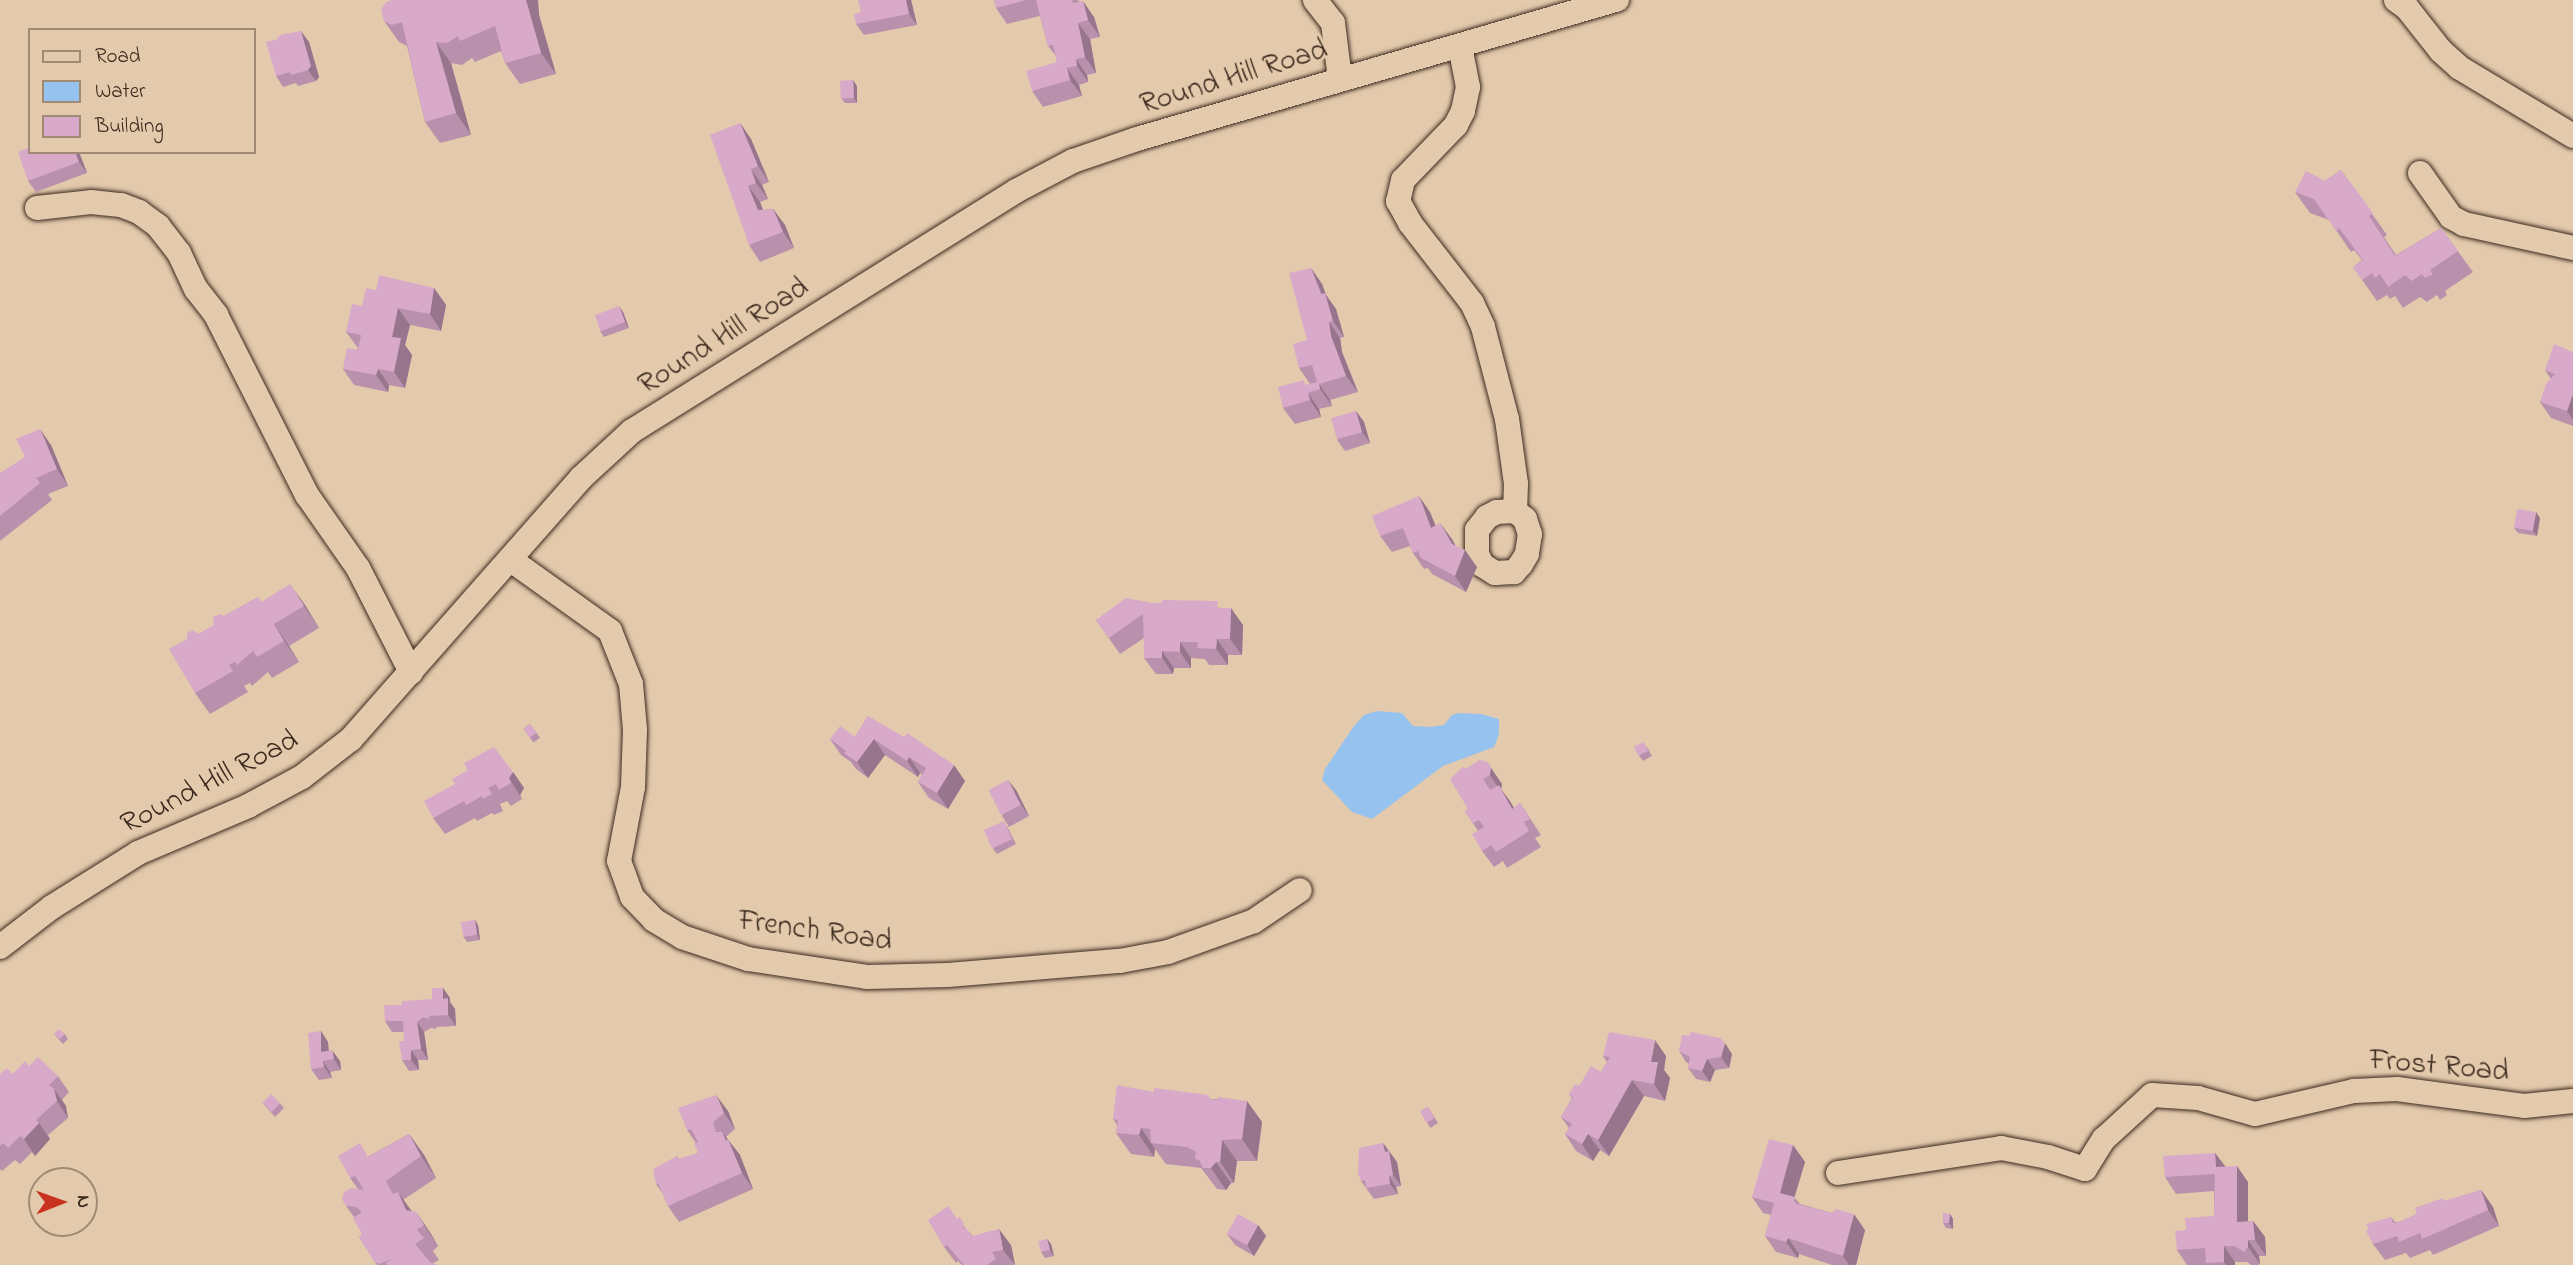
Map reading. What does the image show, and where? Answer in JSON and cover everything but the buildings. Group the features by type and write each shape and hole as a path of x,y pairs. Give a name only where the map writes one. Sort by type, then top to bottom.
{"street":[{"path":"1315,0 1333,23 1340,79"},
{"name":"Round Hill Road","path":"0,947 52,907 138,853 248,806 302,777 351,739 581,478 632,431 1016,191 1073,161 1340,79 1617,0"},
{"path":"2396,0 2407,8 2441,51 2460,68 2573,136"},
{"path":"1460,46 1468,87 1464,111 1456,125 1403,180 1398,201 1410,223 1472,303 1483,327 1513,445 1515,511"},
{"path":"2420,173 2451,216 2464,224 2573,247"},
{"path":"37,208 91,202 121,205 139,212 158,226 180,253 197,289 216,315 307,495 358,568 411,671"},
{"name":"French Road","path":"511,560 610,631 631,684 635,730 633,787 620,861 632,897 654,920 682,937 748,959 867,977 960,974 1121,961 1168,952 1254,921 1300,890"},
{"name":"Frost Road","path":"1839,1173 2001,1148 2048,1157 2085,1169 2104,1139 2152,1096 2198,1098 2255,1114 2354,1091 2397,1089 2524,1106 2573,1101"}],"water":[{"path":"1377,711 1402,713 1413,726 1430,727 1444,725 1452,715 1458,713 1481,714 1499,719 1499,734 1494,747 1443,766 1372,819 1352,812 1322,780 1325,769 1354,726 1364,715"}]}
